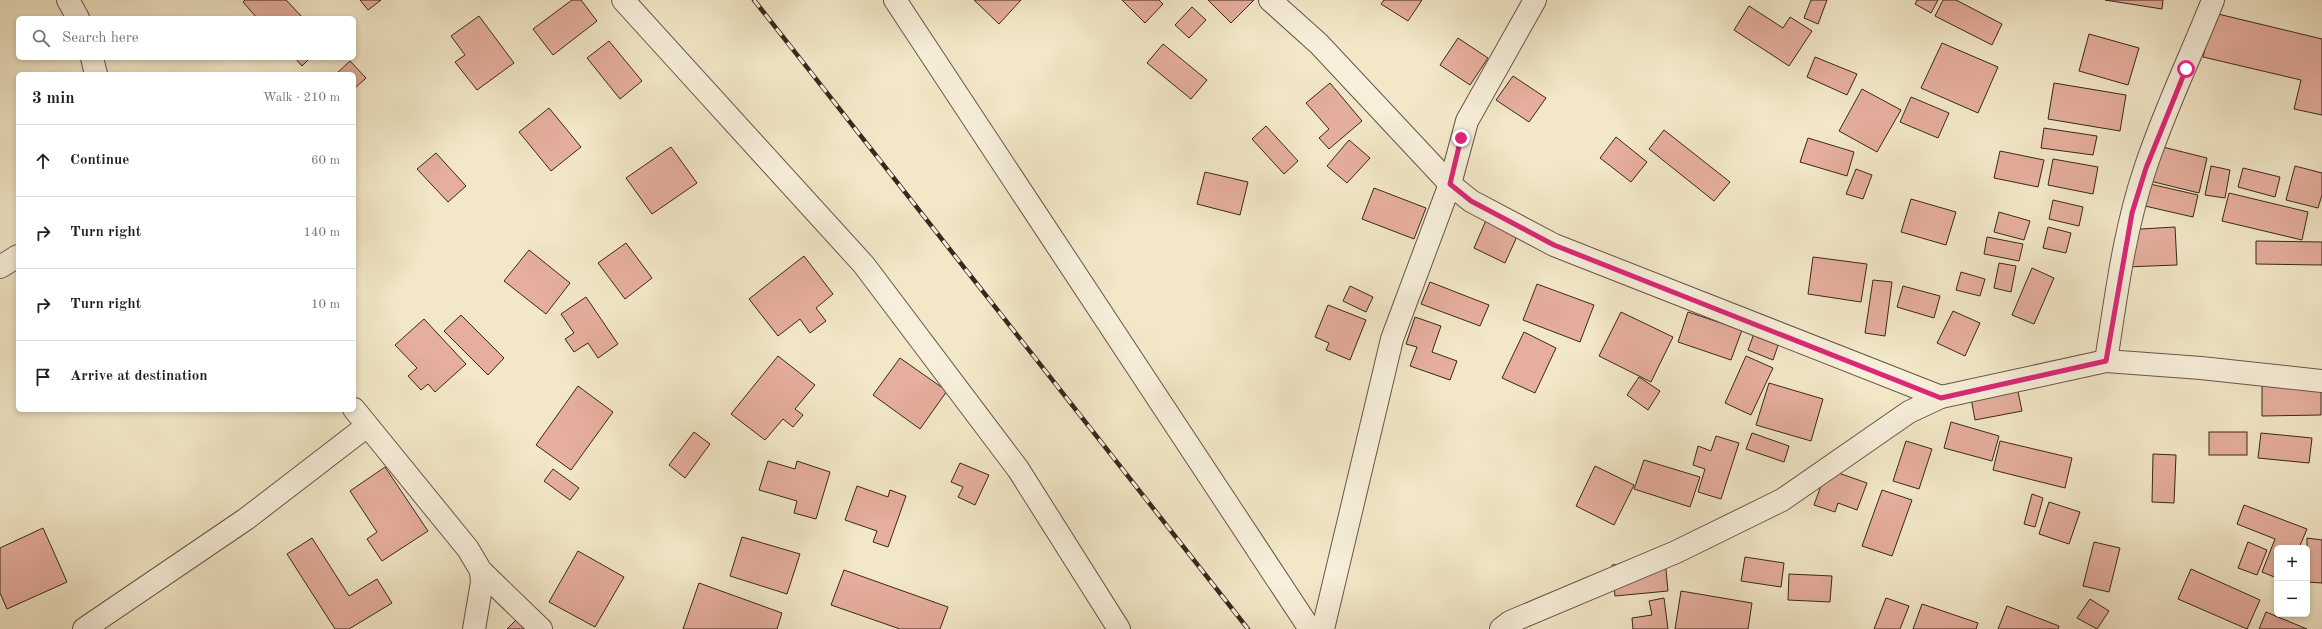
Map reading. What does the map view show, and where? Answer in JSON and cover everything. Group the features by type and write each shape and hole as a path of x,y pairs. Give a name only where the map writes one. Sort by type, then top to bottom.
{"street":[{"path":"68,0 77,16"},
{"path":"623,0 864,265 1018,469 1120,629"},
{"path":"895,0 1310,629"},
{"path":"1270,0 1319,44 1450,184 1471,201 1554,245 1941,398"},
{"path":"1323,629 1392,339 1450,184 1467,121 1535,0"},
{"path":"2106,361 2121,267 2141,183 2213,0"},
{"path":"92,60 96,72"},
{"path":"0,267 16,257"},
{"path":"1501,629 1510,622 1676,552 1782,500 1909,412 1941,398 2106,361 2201,368 2322,381"},
{"path":"84,629 246,519 360,417 468,549 481,571 541,629"},
{"path":"474,629 482,582 481,571"}],"building":[{"path":"245,0 286,0 301,16 255,16 243,2"},
{"path":"360,0 381,0 368,10"},
{"path":"572,0 581,0 597,21 553,55 533,29"},
{"path":"974,0 1021,0 999,24"},
{"path":"1122,0 1159,0 1163,4 1145,23"},
{"path":"1208,0 1254,0 1231,23"},
{"path":"1384,0 1422,0 1408,21 1381,4"},
{"path":"1811,0 1827,0 1818,24 1804,18"},
{"path":"1917,0 1938,0 1931,13 1915,4"},
{"path":"1943,0 1956,0 2002,24 1992,45 1935,16"},
{"path":"2105,0 2163,0 2162,9"},
{"path":"1749,6 1783,28 1790,17 1812,31 1789,66 1734,30"},
{"path":"1192,7 1206,20 1189,38 1175,25"},
{"path":"2214,13 2322,39 2322,115 2294,109 2301,80 2203,57"},
{"path":"479,16 514,63 477,90 455,62 465,55 451,36"},
{"path":"2089,34 2139,48 2128,85 2079,71"},
{"path":"1458,38 1488,58 1470,85 1440,65"},
{"path":"609,41 642,81 620,99 587,58"},
{"path":"1942,43 1998,67 1978,113 1921,88"},
{"path":"1163,44 1207,80 1191,99 1147,63"},
{"path":"1815,57 1857,74 1847,95 1807,77"},
{"path":"297,60 308,60 302,66"},
{"path":"350,61 366,78 356,87 356,72 338,72"},
{"path":"1513,76 1546,98 1529,122 1496,100"},
{"path":"1330,83 1362,121 1329,149 1319,138 1329,129 1306,103"},
{"path":"2054,83 2126,95 2120,131 2048,119"},
{"path":"1862,89 1901,110 1877,152 1839,131"},
{"path":"1911,97 1949,113 1938,138 1900,122"},
{"path":"549,108 581,147 551,171 519,132"},
{"path":"1266,126 1298,161 1284,174 1252,139"},
{"path":"2044,128 2097,136 2093,155 2041,148"},
{"path":"1664,130 1730,182 1714,201 1649,149"},
{"path":"1616,137 1647,162 1631,182 1600,158"},
{"path":"1808,138 1854,152 1847,176 1800,162"},
{"path":"1349,140 1370,158 1347,183 1327,166"},
{"path":"2159,146 2207,158 2199,193 2150,181"},
{"path":"671,147 697,183 652,214 626,178"},
{"path":"2000,151 2044,160 2038,187 1994,178"},
{"path":"436,153 466,186 448,202 417,169"},
{"path":"2053,159 2098,167 2093,194 2048,185"},
{"path":"2211,166 2230,170 2225,198 2205,195"},
{"path":"2295,166 2322,173 2322,195 2318,208 2286,200"},
{"path":"2243,168 2280,177 2275,197 2238,187"},
{"path":"1856,169 1872,175 1863,199 1846,194"},
{"path":"1205,172 1248,182 1240,215 1197,204"},
{"path":"2150,184 2198,195 2193,217 2145,206"},
{"path":"1374,188 1426,208 1414,239 1362,219"},
{"path":"2229,193 2308,212 2302,240 2222,221"},
{"path":"1911,199 1956,212 1946,245 1901,232"},
{"path":"2053,200 2083,207 2079,226 2049,219"},
{"path":"1999,212 2030,221 2024,240 1994,232"},
{"path":"1487,218 1519,232 1505,263 1474,248"},
{"path":"2048,227 2071,233 2066,253 2043,248"},
{"path":"2175,227 2177,265 2125,267 2124,230"},
{"path":"1987,237 2023,244 2019,261 1984,254"},
{"path":"2256,241 2322,242 2322,265 2256,264"},
{"path":"626,243 652,278 625,299 598,263"},
{"path":"529,250 570,283 546,314 504,281"},
{"path":"804,256 833,294 816,308 826,321 810,333 800,319 778,336 749,299"},
{"path":"1813,257 1867,264 1861,302 1808,294"},
{"path":"1999,263 2016,266 2011,292 1994,288"},
{"path":"2032,268 2054,278 2034,324 2012,315"},
{"path":"1961,272 1985,279 1980,296 1956,290"},
{"path":"1873,280 1892,282 1885,336 1865,333"},
{"path":"1430,282 1489,305 1480,326 1421,304"},
{"path":"1537,284 1594,305 1580,342 1523,320"},
{"path":"1350,286 1373,297 1366,312 1343,301"},
{"path":"1903,286 1940,296 1934,318 1897,307"},
{"path":"586,297 618,344 598,358 588,343 574,352 565,339 574,333 561,314"},
{"path":"1328,305 1366,320 1350,360 1326,350 1329,343 1315,337"},
{"path":"1953,311 1980,323 1965,356 1937,343"},
{"path":"1621,312 1673,337 1651,382 1599,356"},
{"path":"1688,312 1742,330 1731,360 1678,342"},
{"path":"461,315 504,358 488,375 444,331"},
{"path":"1415,317 1441,326 1432,352 1457,361 1450,380 1410,366 1417,347 1406,344"},
{"path":"424,319 466,364 435,392 428,384 421,390 408,376 417,368 395,345"},
{"path":"1756,328 1781,337 1773,360 1748,350"},
{"path":"1524,332 1556,348 1535,393 1502,378"},
{"path":"778,356 815,385 795,409 803,415 793,427 783,419 765,440 731,414"},
{"path":"1746,356 1773,368 1751,415 1725,403"},
{"path":"900,358 947,391 920,429 873,395"},
{"path":"2321,374 2321,415 2262,416 2262,375"},
{"path":"1639,377 1660,391 1648,410 1627,395"},
{"path":"2015,377 2022,411 1975,420 1969,387"},
{"path":"1769,383 1823,399 1811,441 1756,425"},
{"path":"578,386 613,412 571,470 536,445"},
{"path":"1951,422 1999,436 1992,461 1944,448"},
{"path":"694,432 710,444 685,478 669,465"},
{"path":"2209,432 2247,432 2247,455 2209,455"},
{"path":"1752,433 1789,446 1784,462 1746,449"},
{"path":"2261,433 2312,438 2309,463 2258,458"},
{"path":"1716,436 1739,443 1721,499 1698,492 1705,469 1693,465 1698,446 1711,451"},
{"path":"1906,441 1932,449 1919,489 1893,481"},
{"path":"2000,441 2072,458 2065,488 1993,470"},
{"path":"2153,454 2176,455 2174,503 2152,502"},
{"path":"1644,460 1700,477 1690,507 1634,489"},
{"path":"768,461 795,469 797,461 830,472 816,519 794,513 797,501 759,490"},
{"path":"960,463 989,475 975,505 958,497 963,487 951,482"},
{"path":"1595,466 1634,485 1614,525 1576,506"},
{"path":"385,467 428,531 382,561 367,539 377,532 350,491"},
{"path":"553,469 579,488 570,500 544,481"},
{"path":"1827,469 1867,483 1857,510 1838,503 1835,512 1814,505"},
{"path":"857,486 888,497 890,490 906,496 888,547 873,542 877,531 845,520"},
{"path":"1882,490 1912,500 1892,556 1862,546"},
{"path":"2032,494 2043,498 2035,527 2024,524"},
{"path":"2049,502 2080,512 2069,544 2039,534"},
{"path":"2244,505 2307,529 2300,545 2274,545 2274,577 2262,572 2275,539 2237,524"},
{"path":"43,528 67,582 7,609 0,593 0,548"},
{"path":"742,537 800,554 787,594 730,576"},
{"path":"312,538 349,596 377,579 392,603 349,629 335,629 287,554"},
{"path":"2307,538 2322,540 2322,583 2310,582 2310,545 2307,545"},
{"path":"2094,542 2120,548 2109,592 2083,586"},
{"path":"2248,542 2267,550 2257,575 2238,568"},
{"path":"578,551 624,577 595,627 549,602"},
{"path":"1745,557 1784,563 1781,587 1741,581"},
{"path":"1665,559 1668,591 1615,596 1612,565"},
{"path":"2191,569 2260,600 2247,629 2178,599"},
{"path":"844,570 948,607 940,629 900,629 831,605"},
{"path":"1789,574 1832,576 1830,602 1788,600"},
{"path":"699,583 782,613 777,629 683,629"},
{"path":"1681,591 1752,603 1748,629 1675,629"},
{"path":"1664,598 1668,629 1633,629 1632,618 1652,615 1649,601"},
{"path":"1886,598 1909,606 1900,629 1874,629"},
{"path":"2090,599 2109,611 2097,629 2077,618"},
{"path":"1922,604 1978,623 1976,629 1913,629"},
{"path":"2007,606 2059,626 2058,629 1998,629"},
{"path":"2266,612 2274,615 2274,617 2278,617 2307,629 2259,629"},
{"path":"523,613 539,629 507,629"}],"railway":[{"path":"754,0 1248,629"}],"route":[{"path":"1461,138 1450,184 1471,201 1554,245 1941,398 2106,361 2121,267 2132,213 2146,168 2186,69"}]}
